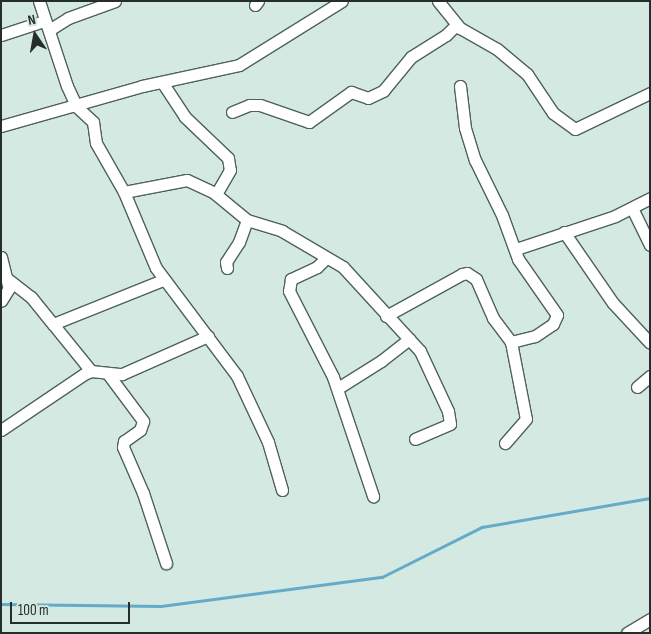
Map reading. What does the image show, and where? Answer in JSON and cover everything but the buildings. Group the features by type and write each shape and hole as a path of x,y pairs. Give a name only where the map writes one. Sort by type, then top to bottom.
{"street":[{"path":"38,1 77,107 93,122 96,142 124,192 163,280 237,376 256,412 282,490"},
{"path":"1,35 46,26 115,1"},
{"path":"1,126 77,107 162,82 239,65 342,1"},
{"path":"438,1 456,25 497,49 527,74 553,114 575,130 650,93"},
{"path":"232,112 249,105 260,104 309,122 351,92 368,98 383,91 411,56 446,35 456,25"},
{"path":"162,82 185,117 228,158 230,170 216,194"},
{"path":"460,86 465,128 475,160 516,249 518,258 557,316 553,324 535,336 511,342"},
{"path":"124,192 183,179 216,194 247,220 282,230 353,276 386,316 420,351 432,375 450,423 415,440"},
{"path":"516,249 632,208 650,198"},
{"path":"632,208 650,245"},
{"path":"227,268 226,262 240,242 247,220"},
{"path":"564,232 617,308 650,343"},
{"path":"1,257 9,280 8,294 1,301"},
{"path":"326,258 317,267 291,279 289,291 297,310 307,322 338,388 373,496"},
{"path":"386,316 467,273 476,279 493,318 511,342 526,419 505,444"},
{"path":"9,280 31,297 91,371 122,374 208,336"},
{"path":"53,324 163,280"},
{"path":"338,388 381,361 408,339"},
{"path":"1,430 91,371"},
{"path":"108,374 143,422 140,430 124,441 123,448 143,493 166,563"},
{"path":"637,386 650,376"},
{"path":"627,633 650,619"}],"waterway":[{"path":"1,604 161,606 382,577 482,527 650,498"}]}
